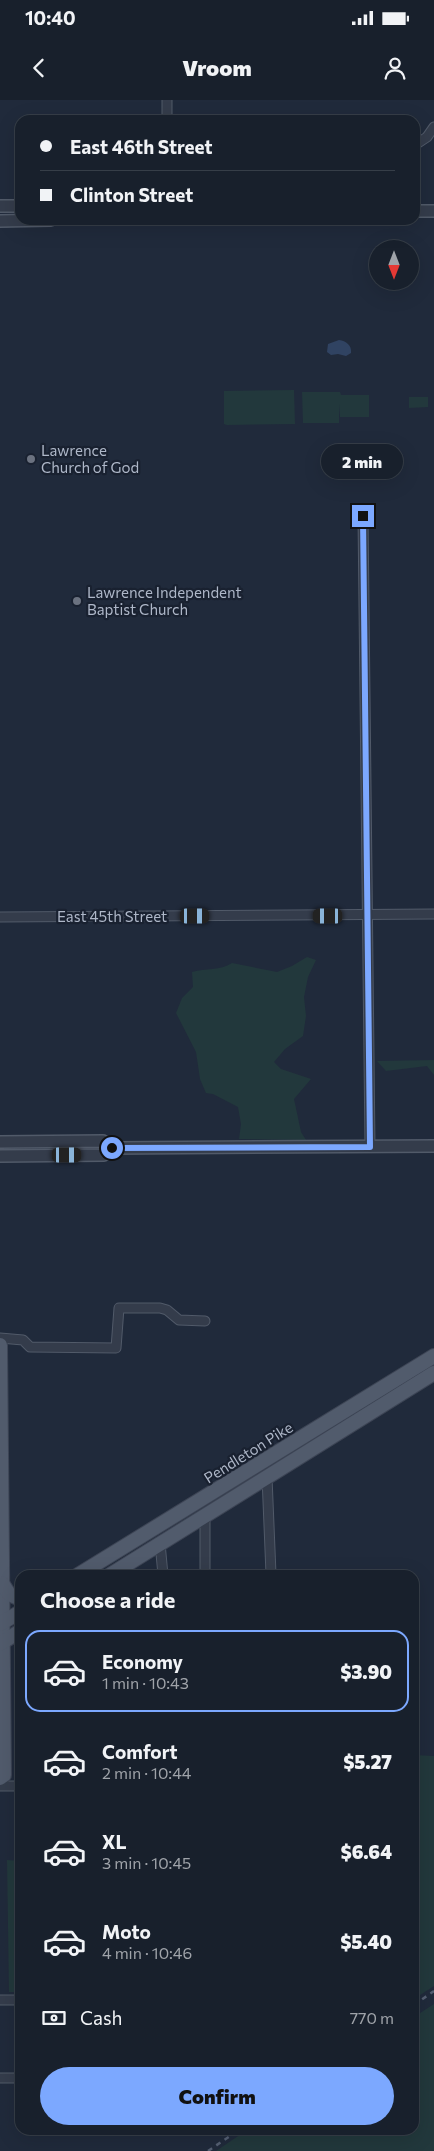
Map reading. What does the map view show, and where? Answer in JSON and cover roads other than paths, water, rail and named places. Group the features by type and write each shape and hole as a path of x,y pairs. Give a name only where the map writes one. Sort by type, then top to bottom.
{"main road":[{"path":"0,1345 1,1623 4,1775 0,1778"},
{"name":"Pendleton Pike","path":"86,1570 434,1356"},
{"name":"Pendleton Pike","path":"118,1570 434,1373"},
{"path":"2,1583 9,1594 15,1597"},
{"path":"1,1623 15,1615"},
{"path":"2,1643 15,1634"}],"street":[{"path":"167,100 168,115"},
{"path":"420,142 434,127"},
{"path":"0,206 15,206"},
{"path":"420,211 434,211"},
{"path":"0,221 15,221"},
{"path":"363,516 370,1147"},
{"name":"East 45th Street","path":"0,917 434,914"},
{"path":"0,1142 103,1141 112,1148 434,1146"},
{"path":"0,1156 104,1155 112,1148"},
{"path":"0,1338 23,1340 30,1347 116,1348 118,1308 160,1308 167,1310 179,1320 205,1321"},
{"path":"267,1476 271,1570"},
{"path":"205,1515 205,1570"},
{"path":"160,1543 163,1570"},
{"path":"0,1786 15,1786"},
{"path":"0,2000 15,2000"},
{"path":"0,2078 15,2078"}],"water":[{"path":"339,340 348,344 351,348 351,353 346,356 331,355 327,352 328,344"}],"railway":[{"path":"419,2002 434,1991"},
{"path":"208,2151 232,2135"}],"place":[{"name":"Lawrence Church of God","path":"31,459"},
{"name":"Lawrence Independent Baptist Church","path":"77,601"}]}
